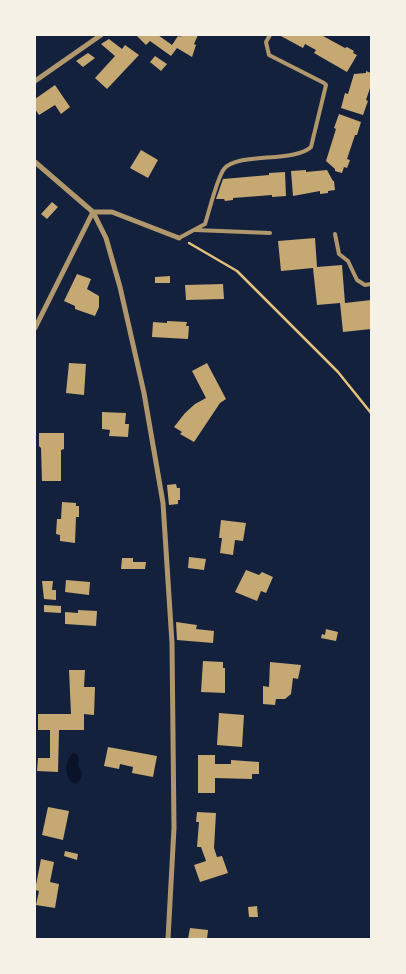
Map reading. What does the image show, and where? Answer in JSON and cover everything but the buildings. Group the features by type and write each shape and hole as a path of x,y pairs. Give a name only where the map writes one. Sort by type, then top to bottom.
{"street":[{"path":"35,81 101,35"},
{"path":"35,162 93,212 106,238 120,287 144,393 163,503 172,643 174,723 174,828 168,939"},
{"path":"93,212 112,212 179,238"},
{"path":"35,328 93,212"}],"lane":[{"path":"179,238 205,224 223,171 230,164 304,153 311,147 326,85 269,54 266,42 270,35"},
{"path":"195,230 270,233"},
{"path":"335,234 338,254 348,262 357,280 365,285 371,284"}],"path":[{"path":"179,238 237,271 338,372 371,413"}],"water":[{"path":"73,753 77,754 79,759 78,766 82,774 81,779 74,784 68,777 66,769"}]}
